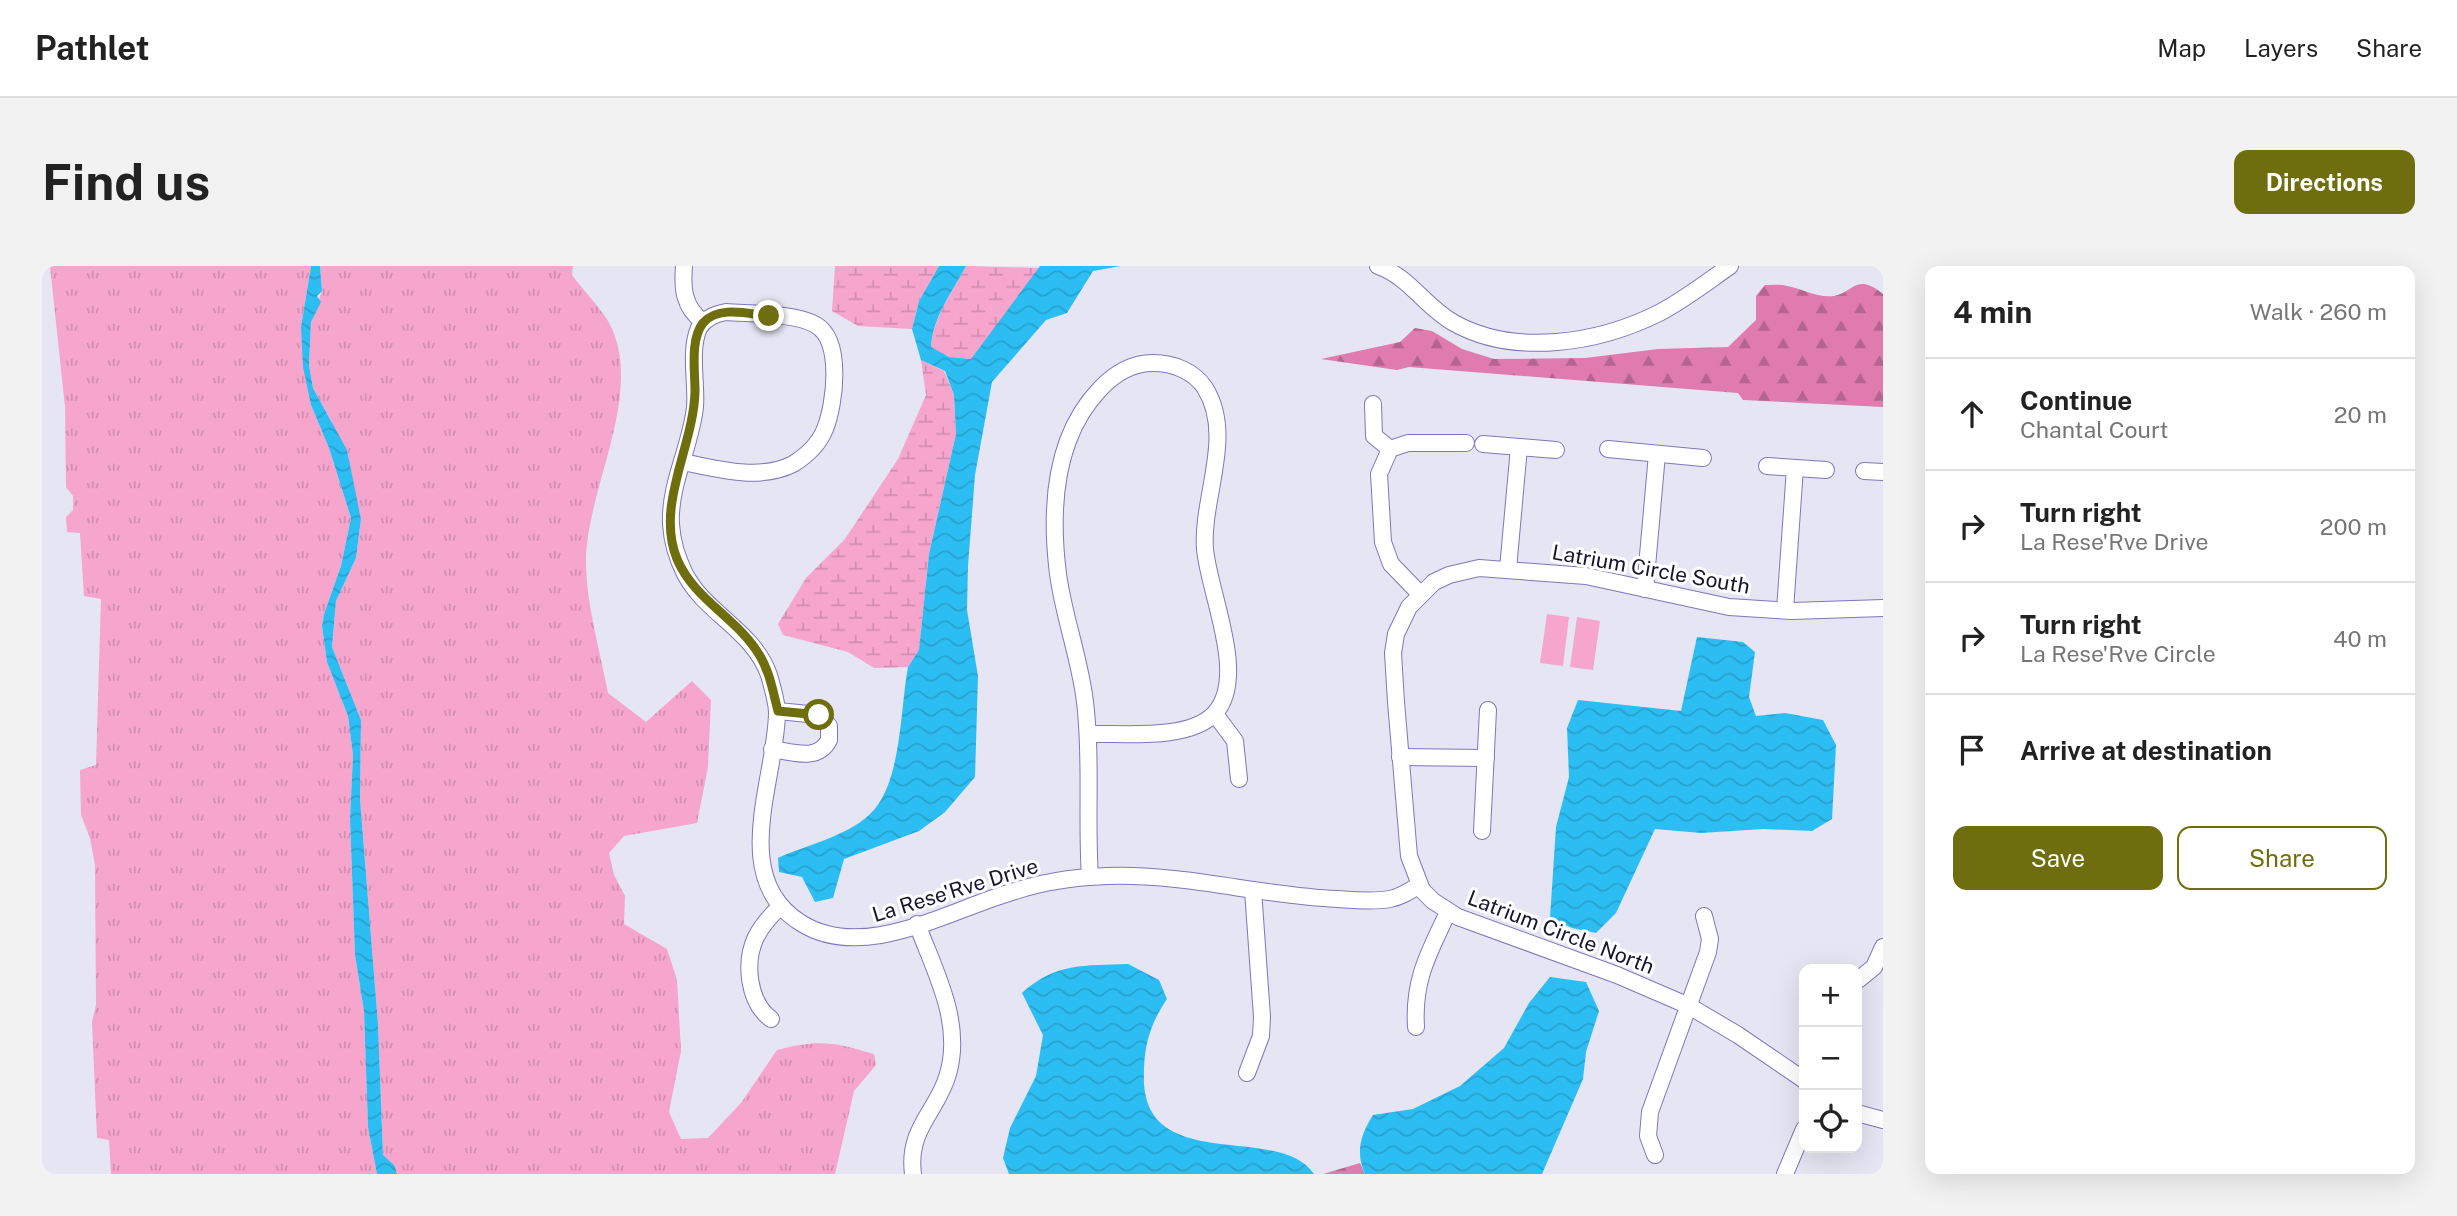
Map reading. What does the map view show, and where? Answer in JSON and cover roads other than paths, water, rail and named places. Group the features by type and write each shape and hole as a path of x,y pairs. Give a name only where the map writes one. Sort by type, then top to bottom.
{"street":[{"path":"683,462 747,472 776,470 792,464 816,445 829,415 834,358 833,348 823,330 804,320 726,312 704,322 687,304 684,293 684,266"},
{"path":"1378,266 1404,279 1435,310 1468,331 1529,342 1581,338 1631,325 1687,297 1730,266"},
{"name":"La Rese'Rve Drive","path":"704,322 696,338 695,407 671,501 671,523 678,560 698,592 741,632 759,655 769,674 778,711 761,861 765,878 781,906 813,930 845,939 876,937 1014,891 1090,877 1173,878 1253,890 1377,901 1399,896 1419,885"},
{"path":"1088,734 1188,729 1214,714 1228,688 1229,670 1207,568 1204,539 1215,464 1215,417 1205,387 1195,377 1179,368 1150,363 1122,371 1093,396 1069,436 1055,490 1054,517 1059,583 1085,699 1090,877"},
{"path":"1373,404 1374,436 1390,450"},
{"path":"1420,594 1391,564 1383,542 1379,474 1390,450 1409,443 1466,443"},
{"path":"1483,444 1556,450"},
{"path":"1508,569 1519,447"},
{"path":"1608,449 1703,458"},
{"path":"1645,589 1657,454"},
{"path":"1767,466 1826,470"},
{"path":"1785,610 1795,468"},
{"path":"1864,471 1883,472"},
{"name":"Latrium Circle South","path":"1400,757 1393,653 1401,621 1420,594 1434,582 1464,570 1508,569 1586,576 1729,607 1785,610 1883,608"},
{"path":"1482,831 1488,710"},
{"path":"772,749 814,754 830,740 829,726 819,715 778,711"},
{"path":"1214,714 1235,741 1239,779"},
{"path":"1400,757 1486,758"},
{"name":"Latrium Circle North","path":"1400,757 1409,856 1419,885 1448,912 1651,988 1689,1006 1738,1035 1799,1077"},
{"path":"1247,1073 1255,1055 1262,1017 1253,890"},
{"path":"771,1019 755,1001 751,950 766,921 781,906"},
{"path":"1416,1027 1415,1003 1420,972 1448,912"},
{"path":"1655,1155 1648,1136 1650,1112 1708,952 1710,939 1703,916"},
{"path":"913,1174 919,1129 948,1076 953,1038 947,1007 917,924"},
{"path":"1862,977 1874,967 1883,947"},
{"path":"1862,1114 1883,1120"},
{"path":"1786,1174 1799,1142"}],"water":[{"path":"311,266 320,266 322,291 317,296 321,302 311,322 309,365 313,388 347,450 361,519 356,558 336,601 332,647 361,720 360,799 378,1024 383,1155 395,1166 397,1174 377,1174 368,1127 364,1011 355,955 350,819 353,755 348,716 327,662 322,626 341,566 351,518 329,448 311,405 303,367 301,327"},
{"path":"939,266 966,266 939,315 931,347 949,357 971,359 1040,266 1121,266 1093,271 1067,313 1046,320 992,382 975,475 968,566 967,610 978,676 975,777 945,812 919,831 844,859 833,898 815,902 802,877 779,872 778,858 849,829 869,815 880,802 894,767 908,667 919,650 929,554 956,434 954,395 945,371 921,360 912,329 919,301"},
{"path":"1697,637 1743,642 1755,652 1749,697 1756,716 1785,713 1823,720 1836,745 1832,819 1812,831 1763,829 1701,833 1655,829 1616,913 1596,933 1572,928 1550,918 1556,827 1569,777 1567,728 1578,700 1681,711"},
{"path":"1128,964 1159,980 1167,999 1151,1029 1144,1060 1144,1084 1152,1112 1168,1129 1191,1139 1274,1151 1297,1159 1314,1174 1009,1174 1003,1158 1010,1128 1036,1076 1043,1035 1022,993 1059,971 1084,966"},
{"path":"1550,977 1586,982 1599,1011 1586,1052 1583,1079 1542,1174 1365,1174 1360,1158 1361,1143 1373,1115 1413,1109 1460,1086 1504,1048 1529,1003"}]}
